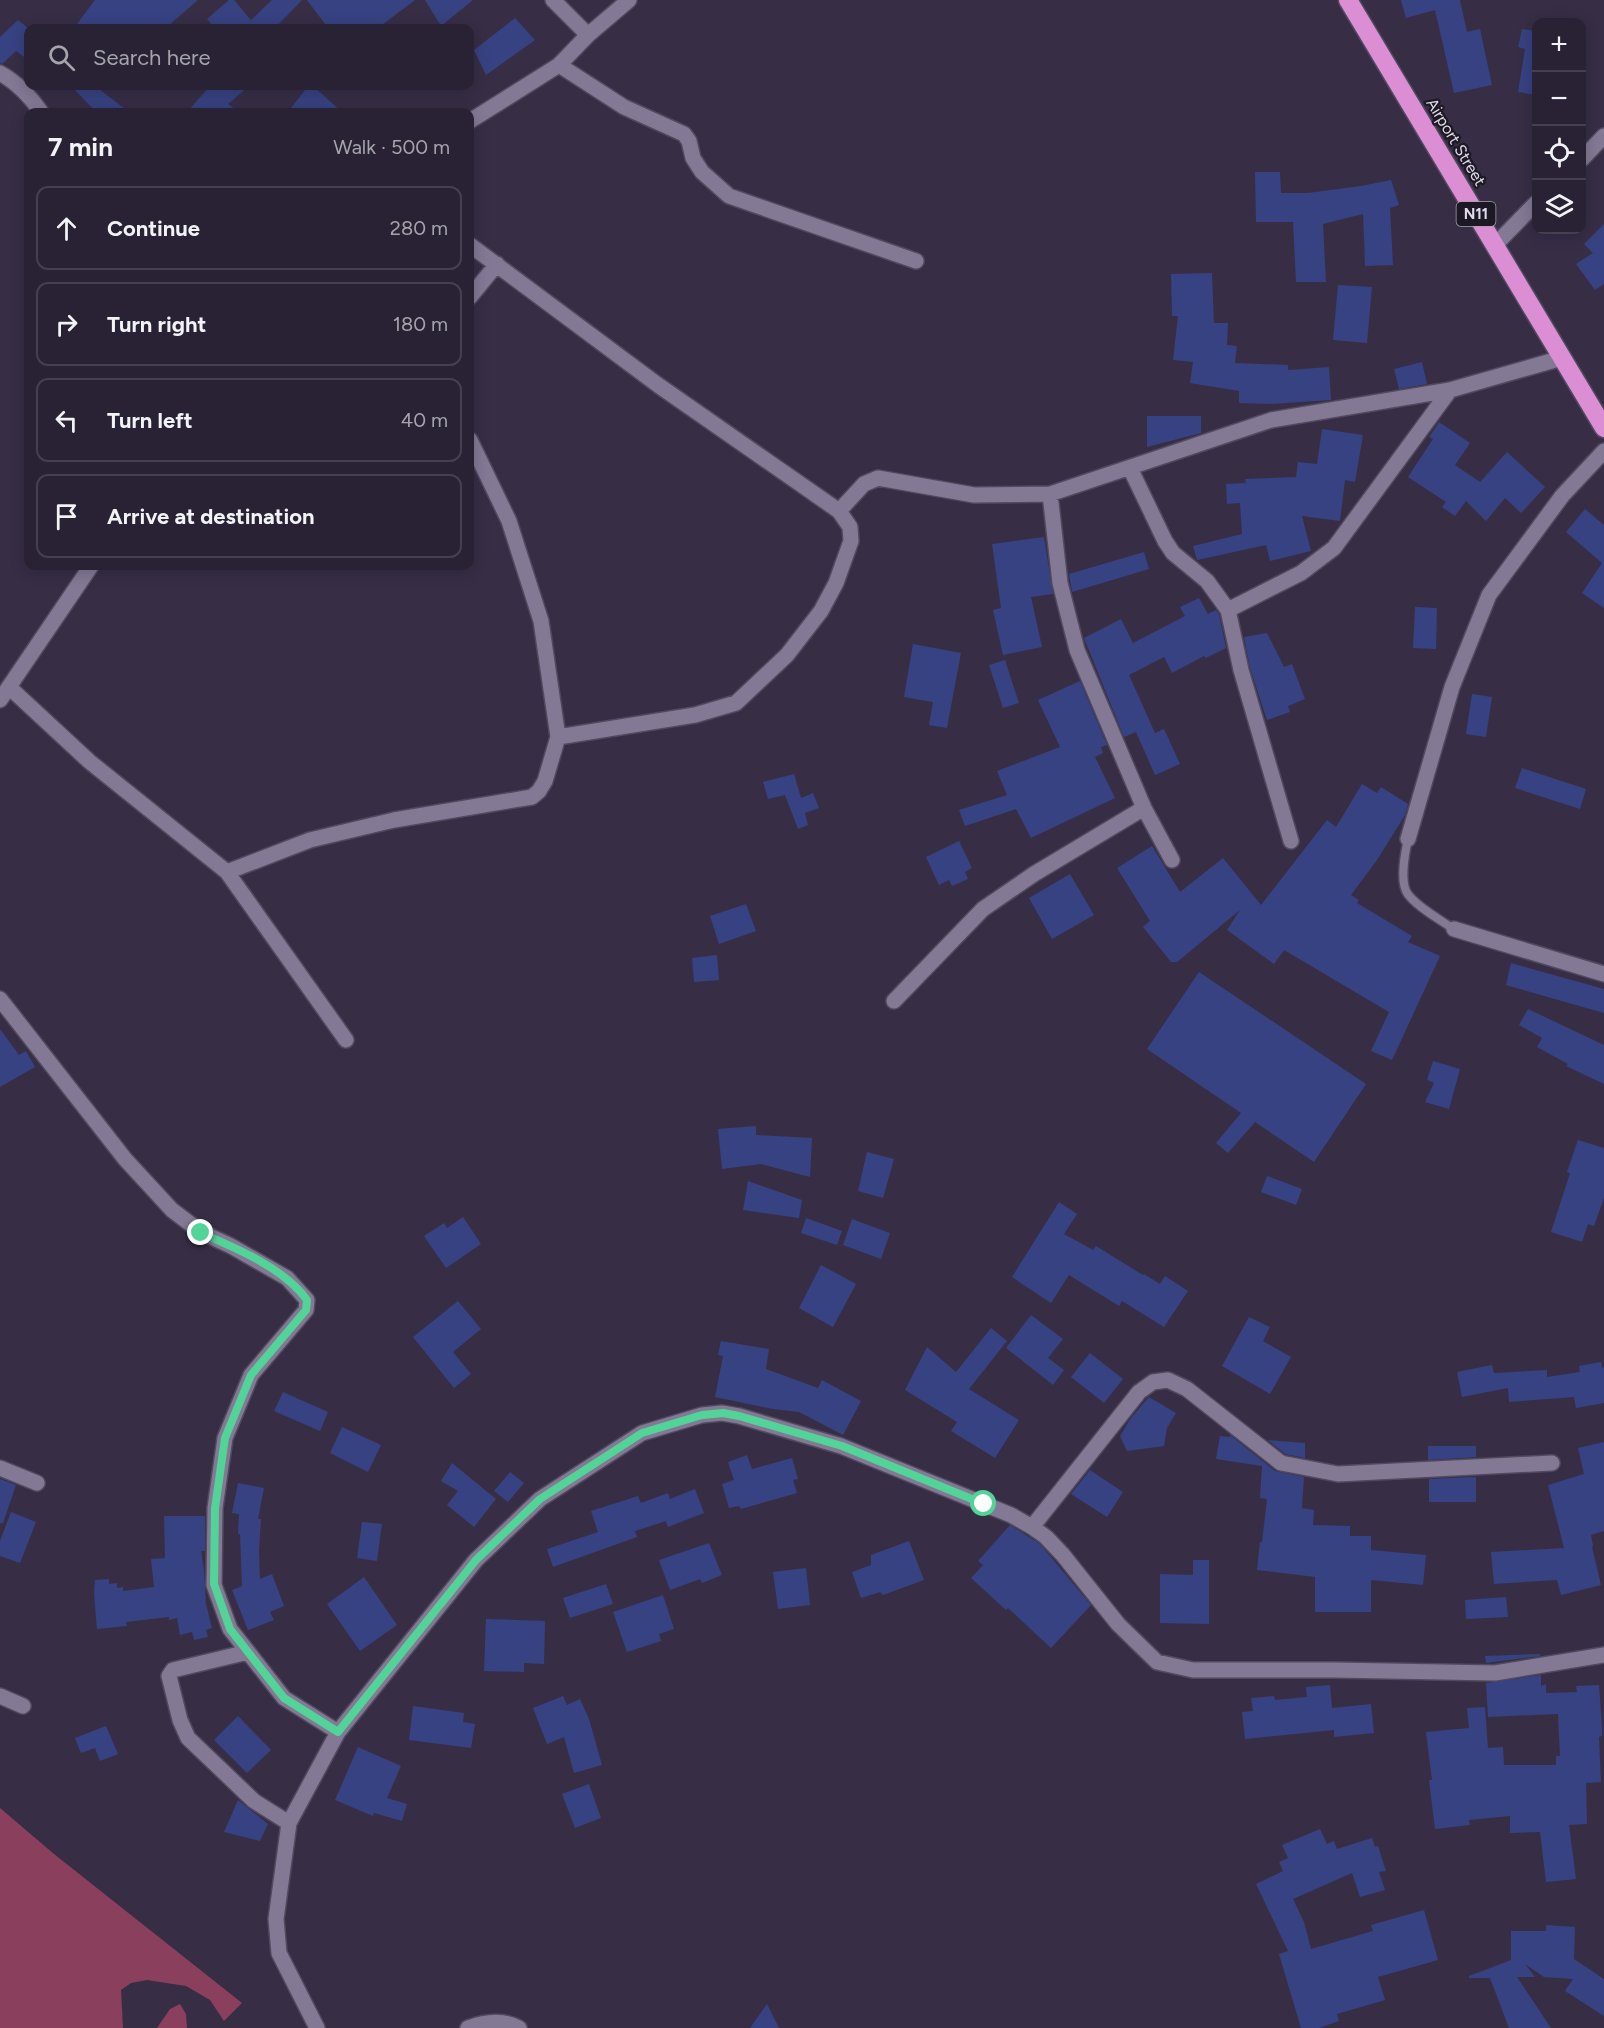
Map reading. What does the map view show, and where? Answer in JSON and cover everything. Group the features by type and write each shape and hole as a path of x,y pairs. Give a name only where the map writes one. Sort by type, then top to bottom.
{"highway":[{"name":"Airport Street","path":"1348,0 1604,428"}],"street":[{"path":"553,0 588,35"},
{"path":"474,118 559,65 588,35 629,0"},
{"path":"559,65 624,107 684,134 689,141 693,159 702,172 729,196 916,261"},
{"path":"0,73 24,90"},
{"path":"24,90 38,108"},
{"path":"1586,154 1604,136"},
{"path":"1495,244 1532,207"},
{"path":"474,248 658,385 839,511 850,527 851,541 836,584 821,610 787,655 736,703 694,715 558,737"},
{"path":"474,292 497,264"},
{"path":"839,511 864,484 878,478 974,495 1050,494 1271,420 1450,390 1562,358"},
{"path":"1228,610 1301,573 1334,548 1450,390"},
{"path":"227,872 310,840 394,820 532,798 539,791 558,737 541,621 509,521 474,448"},
{"path":"1407,839 1452,687 1489,595 1562,496 1604,451"},
{"path":"1130,468 1173,553 1207,581 1228,610 1241,670 1291,841"},
{"path":"1050,494 1060,583 1077,650 1143,808 1172,860"},
{"path":"88,570 4,693 227,872 346,1040"},
{"path":"894,1001 983,909 1034,874 1143,808"},
{"path":"1454,929 1604,974"},
{"path":"0,999 125,1159 172,1210 201,1233 231,1246 287,1278 307,1300 306,1310 251,1375 225,1438 215,1508 214,1584 230,1629 284,1698 338,1732"},
{"path":"1032,1527 1139,1392 1153,1382 1168,1380 1187,1389 1281,1463 1338,1474 1552,1463"},
{"path":"317,2028 279,1953 276,1919 289,1823 338,1732 476,1560 540,1499 642,1433 702,1415 723,1413 739,1416 842,1446 1011,1515 1046,1537 1118,1624 1157,1662 1193,1670 1495,1673 1604,1655"},
{"path":"0,1468 36,1484"},
{"path":"248,1652 173,1670 169,1676 180,1720 188,1738 254,1801 289,1823"},
{"path":"0,1696 22,1706"},
{"path":"468,2028 493,2022 512,2024 519,2028"}],"lane":[{"path":"1407,839 1403,867 1406,891 1424,909 1454,929"}],"shaded area":[{"path":"0,1808 54,1854 242,2003 224,2021 210,2000 186,1986 147,1980 131,1983 121,1990 123,2028 0,2028"},
{"path":"180,2004 186,2014 187,2028 157,2028 170,2009"}],"building":[{"path":"95,0 198,0 170,24 77,24"},
{"path":"229,0 234,0 251,20 272,0 302,0 279,24 211,24 207,19"},
{"path":"307,0 415,0 383,24 325,24"},
{"path":"425,0 473,0 443,24 440,24"},
{"path":"1401,0 1460,0 1467,32 1480,29 1492,85 1454,93 1435,10 1406,18"},
{"path":"515,18 535,40 486,75 474,50"},
{"path":"18,20 24,25 24,57 16,51 2,64 0,63 0,37"},
{"path":"1522,29 1532,30 1532,94 1518,92 1525,49 1518,47"},
{"path":"75,90 100,90 124,108 92,108"},
{"path":"206,90 244,90 228,104 234,108 191,108"},
{"path":"305,90 317,90 338,108 291,108"},
{"path":"1255,172 1280,172 1281,193 1308,193 1391,180 1399,205 1390,208 1393,265 1365,266 1363,214 1323,224 1326,282 1296,282 1293,222 1256,222"},
{"path":"1604,224 1604,284 1595,290 1576,264 1593,253 1584,244"},
{"path":"1212,273 1214,323 1228,323 1227,345 1237,346 1235,363 1288,365 1288,370 1329,367 1331,400 1271,404 1239,403 1239,391 1190,383 1193,362 1173,360 1178,316 1172,316 1171,274"},
{"path":"1338,285 1372,287 1367,343 1333,340"},
{"path":"1422,362 1427,384 1399,389 1394,369"},
{"path":"1147,416 1201,416 1201,433 1147,447"},
{"path":"1439,422 1470,443 1455,465 1480,482 1507,452 1545,487 1521,513 1505,498 1486,521 1466,501 1455,516 1442,507 1446,502 1408,477 1433,439 1429,437"},
{"path":"1322,429 1363,435 1355,482 1345,480 1340,521 1302,516 1311,551 1270,561 1266,545 1197,560 1193,546 1242,534 1240,503 1227,504 1226,484 1246,483 1245,479 1296,477 1298,462 1317,464"},
{"path":"1585,509 1604,525 1604,608 1582,593 1602,563 1566,532"},
{"path":"1044,537 1053,594 1031,597 1042,647 1003,655 993,610 1001,608 992,544"},
{"path":"1144,552 1149,569 1072,592 1069,574"},
{"path":"1199,598 1208,614 1216,610 1219,614 1226,648 1206,658 1204,656 1172,673 1164,657 1129,675 1155,733 1164,729 1180,764 1155,775 1136,732 1124,737 1084,638 1121,619 1133,643 1185,616 1180,607"},
{"path":"1415,607 1437,608 1436,649 1413,648"},
{"path":"1267,633 1284,667 1292,664 1305,699 1288,706 1290,712 1267,720 1250,668 1244,637"},
{"path":"913,644 961,653 947,728 929,725 933,702 904,697"},
{"path":"1005,660 1019,703 1003,708 989,665"},
{"path":"1080,681 1107,745 1101,747 1103,753 1095,757 1115,798 1031,838 1016,809 965,826 959,810 1007,795 997,771 1060,747 1038,700"},
{"path":"1472,694 1492,697 1486,737 1466,734"},
{"path":"1522,768 1586,789 1580,809 1515,788"},
{"path":"794,774 801,798 813,793 819,808 805,813 808,825 798,829 785,795 768,799 763,782"},
{"path":"1362,784 1377,793 1381,787 1408,804 1405,815 1377,860 1351,895 1359,900 1357,903 1412,936 1408,942 1440,956 1392,1060 1371,1051 1389,1012 1284,950 1274,964 1227,930 1240,910 1177,962 1171,962 1143,927 1150,921 1117,868 1152,846 1180,892 1223,858 1261,905 1327,820 1336,827"},
{"path":"959,841 972,868 965,872 968,879 952,886 949,880 939,885 926,857"},
{"path":"1070,874 1094,915 1052,939 1029,898"},
{"path":"746,904 756,931 719,944 710,916"},
{"path":"717,955 719,980 694,982 692,958"},
{"path":"1511,963 1604,989 1604,1013 1506,985"},
{"path":"1199,972 1366,1084 1314,1162 1255,1122 1228,1153 1216,1143 1241,1113 1147,1049"},
{"path":"1528,1009 1604,1045 1604,1084 1566,1066 1568,1064 1537,1047 1542,1038 1519,1025"},
{"path":"0,1029 19,1055 26,1051 35,1067 0,1087"},
{"path":"1433,1061 1460,1069 1449,1109 1425,1102 1434,1083 1427,1080"},
{"path":"756,1126 756,1135 812,1138 810,1177 761,1164 722,1169 718,1129"},
{"path":"1578,1140 1604,1148 1604,1198 1594,1226 1588,1224 1582,1242 1551,1232"},
{"path":"867,1152 894,1159 883,1198 858,1191"},
{"path":"1267,1176 1302,1189 1296,1205 1261,1192"},
{"path":"748,1181 802,1200 799,1218 743,1210"},
{"path":"1059,1202 1077,1214 1064,1234 1093,1250 1096,1246 1160,1284 1165,1276 1188,1291 1164,1327 1122,1301 1119,1306 1069,1275 1051,1303 1012,1277"},
{"path":"463,1217 481,1244 446,1268 424,1236 444,1223 447,1228"},
{"path":"806,1218 842,1231 837,1245 801,1233"},
{"path":"852,1219 890,1233 881,1259 843,1245"},
{"path":"821,1265 856,1284 833,1327 799,1308"},
{"path":"458,1301 481,1329 453,1352 471,1374 454,1388 413,1337"},
{"path":"1031,1315 1063,1339 1048,1358 1064,1370 1053,1385 1006,1348"},
{"path":"1249,1317 1270,1327 1263,1341 1291,1357 1270,1394 1222,1366"},
{"path":"991,1328 1007,1341 969,1389 1019,1420 995,1458 951,1431 957,1422 905,1390 927,1347 956,1372"},
{"path":"721,1341 769,1349 766,1369 818,1388 822,1380 861,1401 843,1435 799,1412 715,1397 723,1356 718,1355"},
{"path":"1090,1353 1123,1379 1104,1403 1071,1377"},
{"path":"1601,1362 1602,1368 1604,1367 1604,1403 1576,1408 1574,1397 1509,1402 1508,1388 1462,1397 1457,1372 1492,1365 1494,1373 1547,1370 1547,1377 1580,1372 1579,1366"},
{"path":"283,1392 328,1412 320,1431 274,1411"},
{"path":"1149,1397 1176,1413 1167,1428 1164,1446 1127,1451 1120,1436 1131,1418"},
{"path":"342,1427 381,1445 368,1472 330,1453"},
{"path":"1230,1435 1275,1471 1304,1477 1302,1508 1314,1510 1313,1525 1350,1526 1350,1536 1371,1536 1371,1550 1426,1555 1423,1585 1371,1580 1371,1612 1315,1612 1315,1577 1257,1570 1267,1499 1260,1498 1262,1466 1216,1459 1220,1436 1230,1437"},
{"path":"1268,1440 1305,1443 1305,1458 1285,1454"},
{"path":"1604,1442 1604,1531 1591,1535 1601,1585 1561,1595 1557,1580 1494,1584 1491,1552 1564,1548 1548,1485 1584,1474 1578,1448"},
{"path":"1428,1446 1476,1446 1476,1457 1428,1460"},
{"path":"747,1455 752,1469 792,1458 798,1479 793,1480 797,1493 741,1509 739,1506 729,1508 722,1484 734,1480 728,1462"},
{"path":"452,1463 496,1499 474,1527 447,1505 458,1491 441,1481"},
{"path":"1090,1470 1123,1492 1107,1517 1071,1494"},
{"path":"510,1472 524,1483 508,1502 494,1491"},
{"path":"1476,1477 1476,1502 1429,1502 1429,1479"},
{"path":"0,1479 16,1485 3,1523 0,1523"},
{"path":"238,1483 264,1488 258,1519 261,1519 260,1579 272,1574 284,1606 270,1612 274,1620 248,1630 232,1590 242,1586 240,1534 238,1534 239,1514 232,1513"},
{"path":"695,1489 704,1513 668,1527 666,1521 635,1531 637,1537 553,1567 547,1549 598,1532 591,1511 638,1496 641,1503 668,1493 670,1499"},
{"path":"11,1512 36,1522 20,1563 0,1556 0,1541"},
{"path":"164,1516 205,1516 205,1551 201,1551 206,1604 212,1628 206,1630 208,1637 194,1640 192,1632 180,1635 177,1618 169,1620 169,1617 126,1622 127,1626 97,1629 95,1580 109,1579 109,1584 117,1583 117,1588 123,1587 123,1591 154,1587 151,1559 165,1558"},
{"path":"362,1522 382,1524 377,1561 357,1558"},
{"path":"1010,1525 1040,1544 1091,1605 1051,1648 971,1578 983,1565 978,1561"},
{"path":"909,1541 924,1580 883,1595 880,1592 861,1598 852,1572 871,1565 871,1555"},
{"path":"709,1543 722,1575 702,1583 700,1579 670,1590 659,1560"},
{"path":"1193,1560 1209,1560 1209,1624 1160,1623 1160,1574 1193,1575"},
{"path":"806,1568 810,1605 778,1609 773,1572"},
{"path":"364,1577 397,1625 360,1651 327,1604"},
{"path":"606,1584 613,1604 570,1618 563,1598"},
{"path":"663,1595 674,1629 659,1634 661,1641 627,1652 613,1612"},
{"path":"1506,1597 1508,1617 1466,1619 1465,1600"},
{"path":"486,1619 545,1621 544,1664 524,1663 524,1672 484,1671"},
{"path":"1540,1654 1540,1656 1486,1663 1485,1656"},
{"path":"1541,1675 1541,1686 1546,1684 1546,1693 1577,1692 1576,1686 1599,1685 1602,1728 1602,1736 1599,1737 1601,1782 1586,1783 1587,1824 1569,1825 1576,1879 1546,1882 1540,1832 1510,1833 1510,1816 1469,1820 1470,1825 1435,1829 1426,1732 1469,1728 1467,1708 1485,1707 1488,1748 1503,1747 1504,1765 1556,1765 1556,1756 1560,1756 1558,1714 1488,1717 1486,1683"},
{"path":"1330,1685 1332,1708 1371,1704 1374,1733 1334,1737 1334,1730 1245,1739 1242,1712 1253,1711 1251,1698 1274,1696 1275,1700 1307,1697 1306,1687"},
{"path":"563,1696 567,1705 580,1699 589,1719 602,1765 574,1773 564,1737 547,1744 533,1708"},
{"path":"413,1706 464,1713 463,1722 475,1724 471,1748 409,1740"},
{"path":"238,1716 271,1750 247,1773 214,1740"},
{"path":"106,1726 118,1754 100,1761 95,1748 81,1753 75,1738"},
{"path":"358,1747 401,1766 387,1798 407,1804 402,1821 374,1813 373,1816 335,1800"},
{"path":"589,1784 601,1818 575,1828 562,1794"},
{"path":"238,1800 268,1824 260,1841 224,1832"},
{"path":"1320,1829 1327,1844 1334,1841 1337,1849 1372,1838 1375,1847 1378,1846 1386,1871 1379,1872 1385,1890 1360,1897 1352,1873 1293,1899 1304,1922 1311,1949 1373,1931 1371,1925 1424,1910 1438,1960 1378,1977 1385,2000 1337,2014 1339,2021 1319,2028 1301,2028 1279,1954 1288,1951 1256,1884 1283,1871 1279,1862 1288,1858 1282,1845"},
{"path":"1546,1925 1575,1927 1574,1959 1604,1979 1604,2016 1565,1991 1573,1979 1544,1977 1525,1964 1535,1977 1517,1977 1551,2028 1509,2028 1490,1978 1469,1978 1469,1976 1511,1960 1511,1931 1546,1931"},
{"path":"767,2004 779,2028 750,2028"}],"route":[{"path":"201,1233 231,1246 287,1278 307,1300 306,1310 251,1375 225,1438 215,1508 214,1584 230,1629 284,1698 338,1732 476,1560 540,1499 642,1433 702,1415 723,1413 739,1416 842,1446 984,1504"}]}
